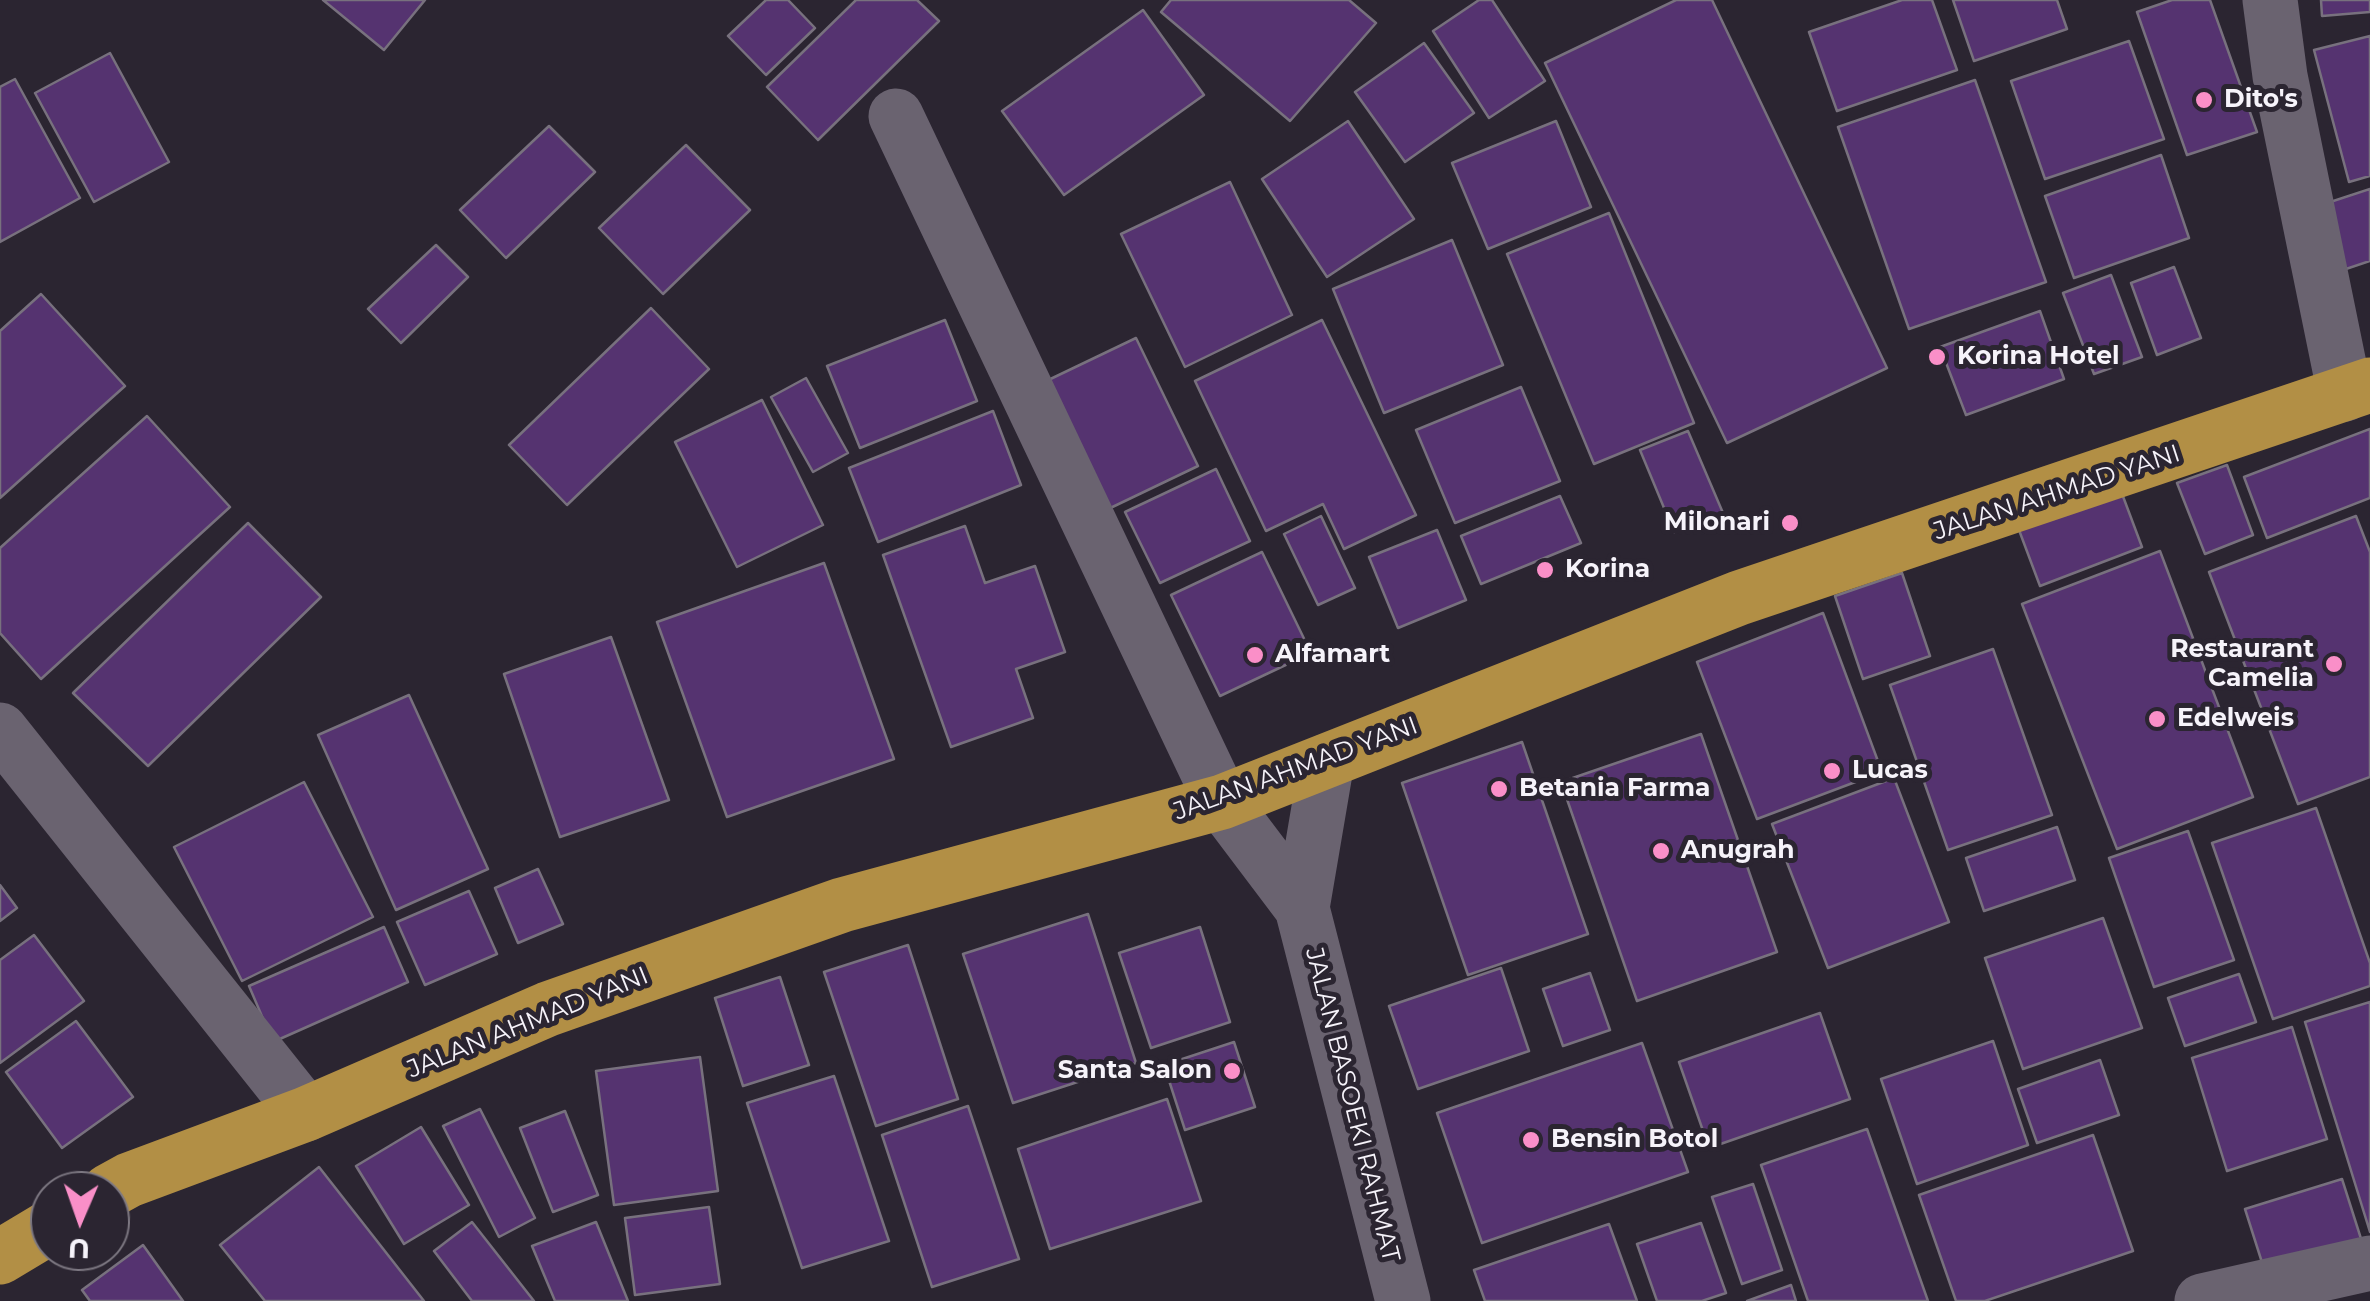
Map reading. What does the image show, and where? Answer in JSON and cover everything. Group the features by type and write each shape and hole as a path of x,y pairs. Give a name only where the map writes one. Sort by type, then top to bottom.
{"highway":[{"name":"JALAN AHMAD YANI","path":"130,1179 306,1114 548,1010 842,905 1222,802 1740,598 2358,390"},
{"path":"0,1257 30,1239"}],"street":[{"path":"2270,0 2280,76 2358,390"},
{"path":"896,116 1222,802 1302,908"},
{"path":"0,730 306,1114"},
{"path":"1302,908 1327,761"},
{"name":"JALAN BASOEKI RAHMAT","path":"1302,908 1403,1301"},
{"path":"2202,1301 2370,1262"}],"building":[{"path":"323,0 425,0 384,50"},
{"path":"766,0 788,0 815,28 766,75 728,36"},
{"path":"856,0 917,0 939,21 818,140 767,87"},
{"path":"1171,0 1349,0 1376,23 1290,121 1161,12"},
{"path":"1479,0 1492,0 1545,81 1489,118 1433,31"},
{"path":"1676,0 1712,0 1887,368 1727,443 1545,63"},
{"path":"1902,0 1932,0 1957,70 1837,111 1809,32"},
{"path":"1953,0 2057,0 2067,29 1974,61"},
{"path":"2172,0 2210,0 2257,132 2187,155 2137,12"},
{"path":"2321,0 2370,0 2370,12 2322,16"},
{"path":"1143,10 1204,95 1064,195 1002,111"},
{"path":"2370,36 2370,176 2349,182 2314,50"},
{"path":"2129,41 2164,139 2045,179 2011,81"},
{"path":"1424,43 1474,113 1405,162 1355,92"},
{"path":"110,53 169,162 94,202 35,93"},
{"path":"15,79 80,198 0,242 0,87"},
{"path":"1975,80 2046,282 1909,329 1838,127"},
{"path":"1348,121 1414,219 1327,277 1262,179"},
{"path":"1556,121 1591,207 1488,249 1452,163"},
{"path":"549,126 595,172 506,258 460,210"},
{"path":"686,145 750,210 663,294 599,228"},
{"path":"2161,155 2189,238 2074,278 2045,196"},
{"path":"1230,182 1292,315 1185,367 1121,234"},
{"path":"2370,189 2370,261 2340,271 2318,206"},
{"path":"1609,213 1694,423 1594,464 1507,254"},
{"path":"1452,240 1503,365 1384,413 1333,289"},
{"path":"436,245 468,277 401,343 368,309"},
{"path":"2174,267 2201,338 2157,355 2131,283"},
{"path":"2111,275 2142,357 2094,374 2063,293"},
{"path":"41,294 125,386 0,498 0,331"},
{"path":"651,308 709,369 567,505 509,445"},
{"path":"2040,311 2064,379 1966,415 1940,347"},
{"path":"945,320 977,401 860,448 827,366"},
{"path":"1322,320 1416,515 1344,549 1323,504 1266,531 1195,381"},
{"path":"1136,338 1198,466 1102,512 1040,384"},
{"path":"806,378 848,453 813,472 771,397"},
{"path":"1521,387 1560,481 1455,523 1416,430"},
{"path":"762,400 823,525 737,567 675,442"},
{"path":"993,411 1021,485 878,542 849,468"},
{"path":"147,416 230,507 41,679 0,633 0,548"},
{"path":"2370,429 2370,498 2267,538 2244,477"},
{"path":"1688,431 1723,513 1674,532 1640,450"},
{"path":"2227,465 2253,535 2205,554 2177,483"},
{"path":"1216,469 1250,541 1160,583 1125,512"},
{"path":"2118,483 2142,547 2040,586 2016,522"},
{"path":"1560,496 1581,543 1481,584 1461,536"},
{"path":"1321,516 1355,588 1318,605 1284,534"},
{"path":"2356,516 2370,552 2370,777 2298,804 2209,572"},
{"path":"248,523 321,597 148,766 73,693"},
{"path":"965,526 985,583 1035,566 1065,652 1016,669 1033,718 951,747 883,555"},
{"path":"1437,530 1466,600 1398,628 1369,557"},
{"path":"2160,551 2253,797 2117,849 2022,604"},
{"path":"1262,552 1311,653 1220,696 1171,595"},
{"path":"824,563 894,759 727,817 657,622"},
{"path":"1902,573 1930,656 1863,679 1835,596"},
{"path":"1823,613 1882,772 1757,819 1697,662"},
{"path":"611,637 669,800 560,837 504,674"},
{"path":"1993,649 2052,815 1948,850 1890,685"},
{"path":"409,695 488,869 396,910 318,735"},
{"path":"1701,734 1777,952 1637,1001 1561,782"},
{"path":"1522,742 1588,934 1468,975 1402,783"},
{"path":"1894,778 1949,922 1828,968 1772,824"},
{"path":"304,782 373,917 242,981 174,847"},
{"path":"2316,808 2370,963 2370,986 2273,1019 2212,843"},
{"path":"2057,827 2075,880 1984,911 1966,858"},
{"path":"2188,831 2234,960 2154,987 2109,858"},
{"path":"538,869 563,924 518,943 495,888"},
{"path":"0,885 17,908 0,921"},
{"path":"469,891 497,954 425,985 397,922"},
{"path":"1088,914 1136,1063 1013,1103 963,954"},
{"path":"2103,918 2142,1028 2023,1069 1985,958"},
{"path":"384,927 408,982 273,1042 249,986"},
{"path":"1200,927 1230,1022 1151,1048 1119,953"},
{"path":"34,935 84,1001 0,1063 0,960"},
{"path":"908,945 958,1099 876,1126 824,972"},
{"path":"1501,968 1529,1051 1418,1089 1389,1006"},
{"path":"1590,973 1610,1030 1563,1046 1543,989"},
{"path":"2239,974 2256,1022 2185,1046 2168,998"},
{"path":"780,977 809,1065 743,1086 715,998"},
{"path":"2370,1002 2370,1232 2305,1022"},
{"path":"1820,1013 1850,1099 1709,1148 1679,1062"},
{"path":"76,1021 133,1097 62,1148 6,1072"},
{"path":"2292,1027 2327,1139 2227,1171 2192,1058"},
{"path":"1993,1041 2028,1145 1917,1184 1881,1079"},
{"path":"1234,1042 1255,1107 1185,1130 1164,1065"},
{"path":"1642,1043 1688,1172 1482,1243 1437,1113"},
{"path":"700,1057 718,1191 614,1205 596,1071"},
{"path":"2100,1060 2119,1115 2037,1143 2018,1089"},
{"path":"834,1076 889,1241 802,1268 747,1103"},
{"path":"1167,1099 1201,1201 1050,1249 1018,1149"},
{"path":"968,1106 1019,1259 932,1287 882,1135"},
{"path":"480,1109 535,1218 499,1237 443,1126"},
{"path":"565,1111 598,1195 553,1212 520,1128"},
{"path":"421,1127 469,1205 404,1244 356,1166"},
{"path":"1867,1129 1928,1301 1808,1301 1761,1165"},
{"path":"2093,1135 2133,1251 1985,1301 1956,1301 1919,1195"},
{"path":"319,1167 424,1301 265,1301 220,1245"},
{"path":"2342,1179 2363,1245 2266,1275 2245,1209"},
{"path":"1753,1184 1782,1270 1742,1284 1712,1197"},
{"path":"709,1207 720,1284 635,1295 625,1218"},
{"path":"472,1222 534,1301 472,1301 434,1251"},
{"path":"596,1222 628,1301 555,1301 532,1246"},
{"path":"1701,1223 1726,1293 1702,1301 1657,1301 1637,1244"},
{"path":"1609,1224 1637,1301 1485,1301 1474,1270"},
{"path":"143,1245 183,1301 90,1301 82,1290 108,1271 130,1271 130,1255"},
{"path":"1791,1285 1796,1301 1747,1301"}],"place":[{"name":"Dito's","path":"2204,100"},
{"name":"Korina Hotel","path":"1937,357"},
{"name":"Milonari","path":"1790,523"},
{"name":"Korina","path":"1545,570"},
{"name":"Alfamart","path":"1255,655"},
{"name":"Restaurant Camelia","path":"2334,664"},
{"name":"Edelweis","path":"2157,719"},
{"name":"Lucas","path":"1832,771"},
{"name":"Betania Farma","path":"1499,789"},
{"name":"Anugrah","path":"1661,851"},
{"name":"Santa Salon","path":"1232,1071"},
{"name":"Bensin Botol","path":"1531,1140"}]}
